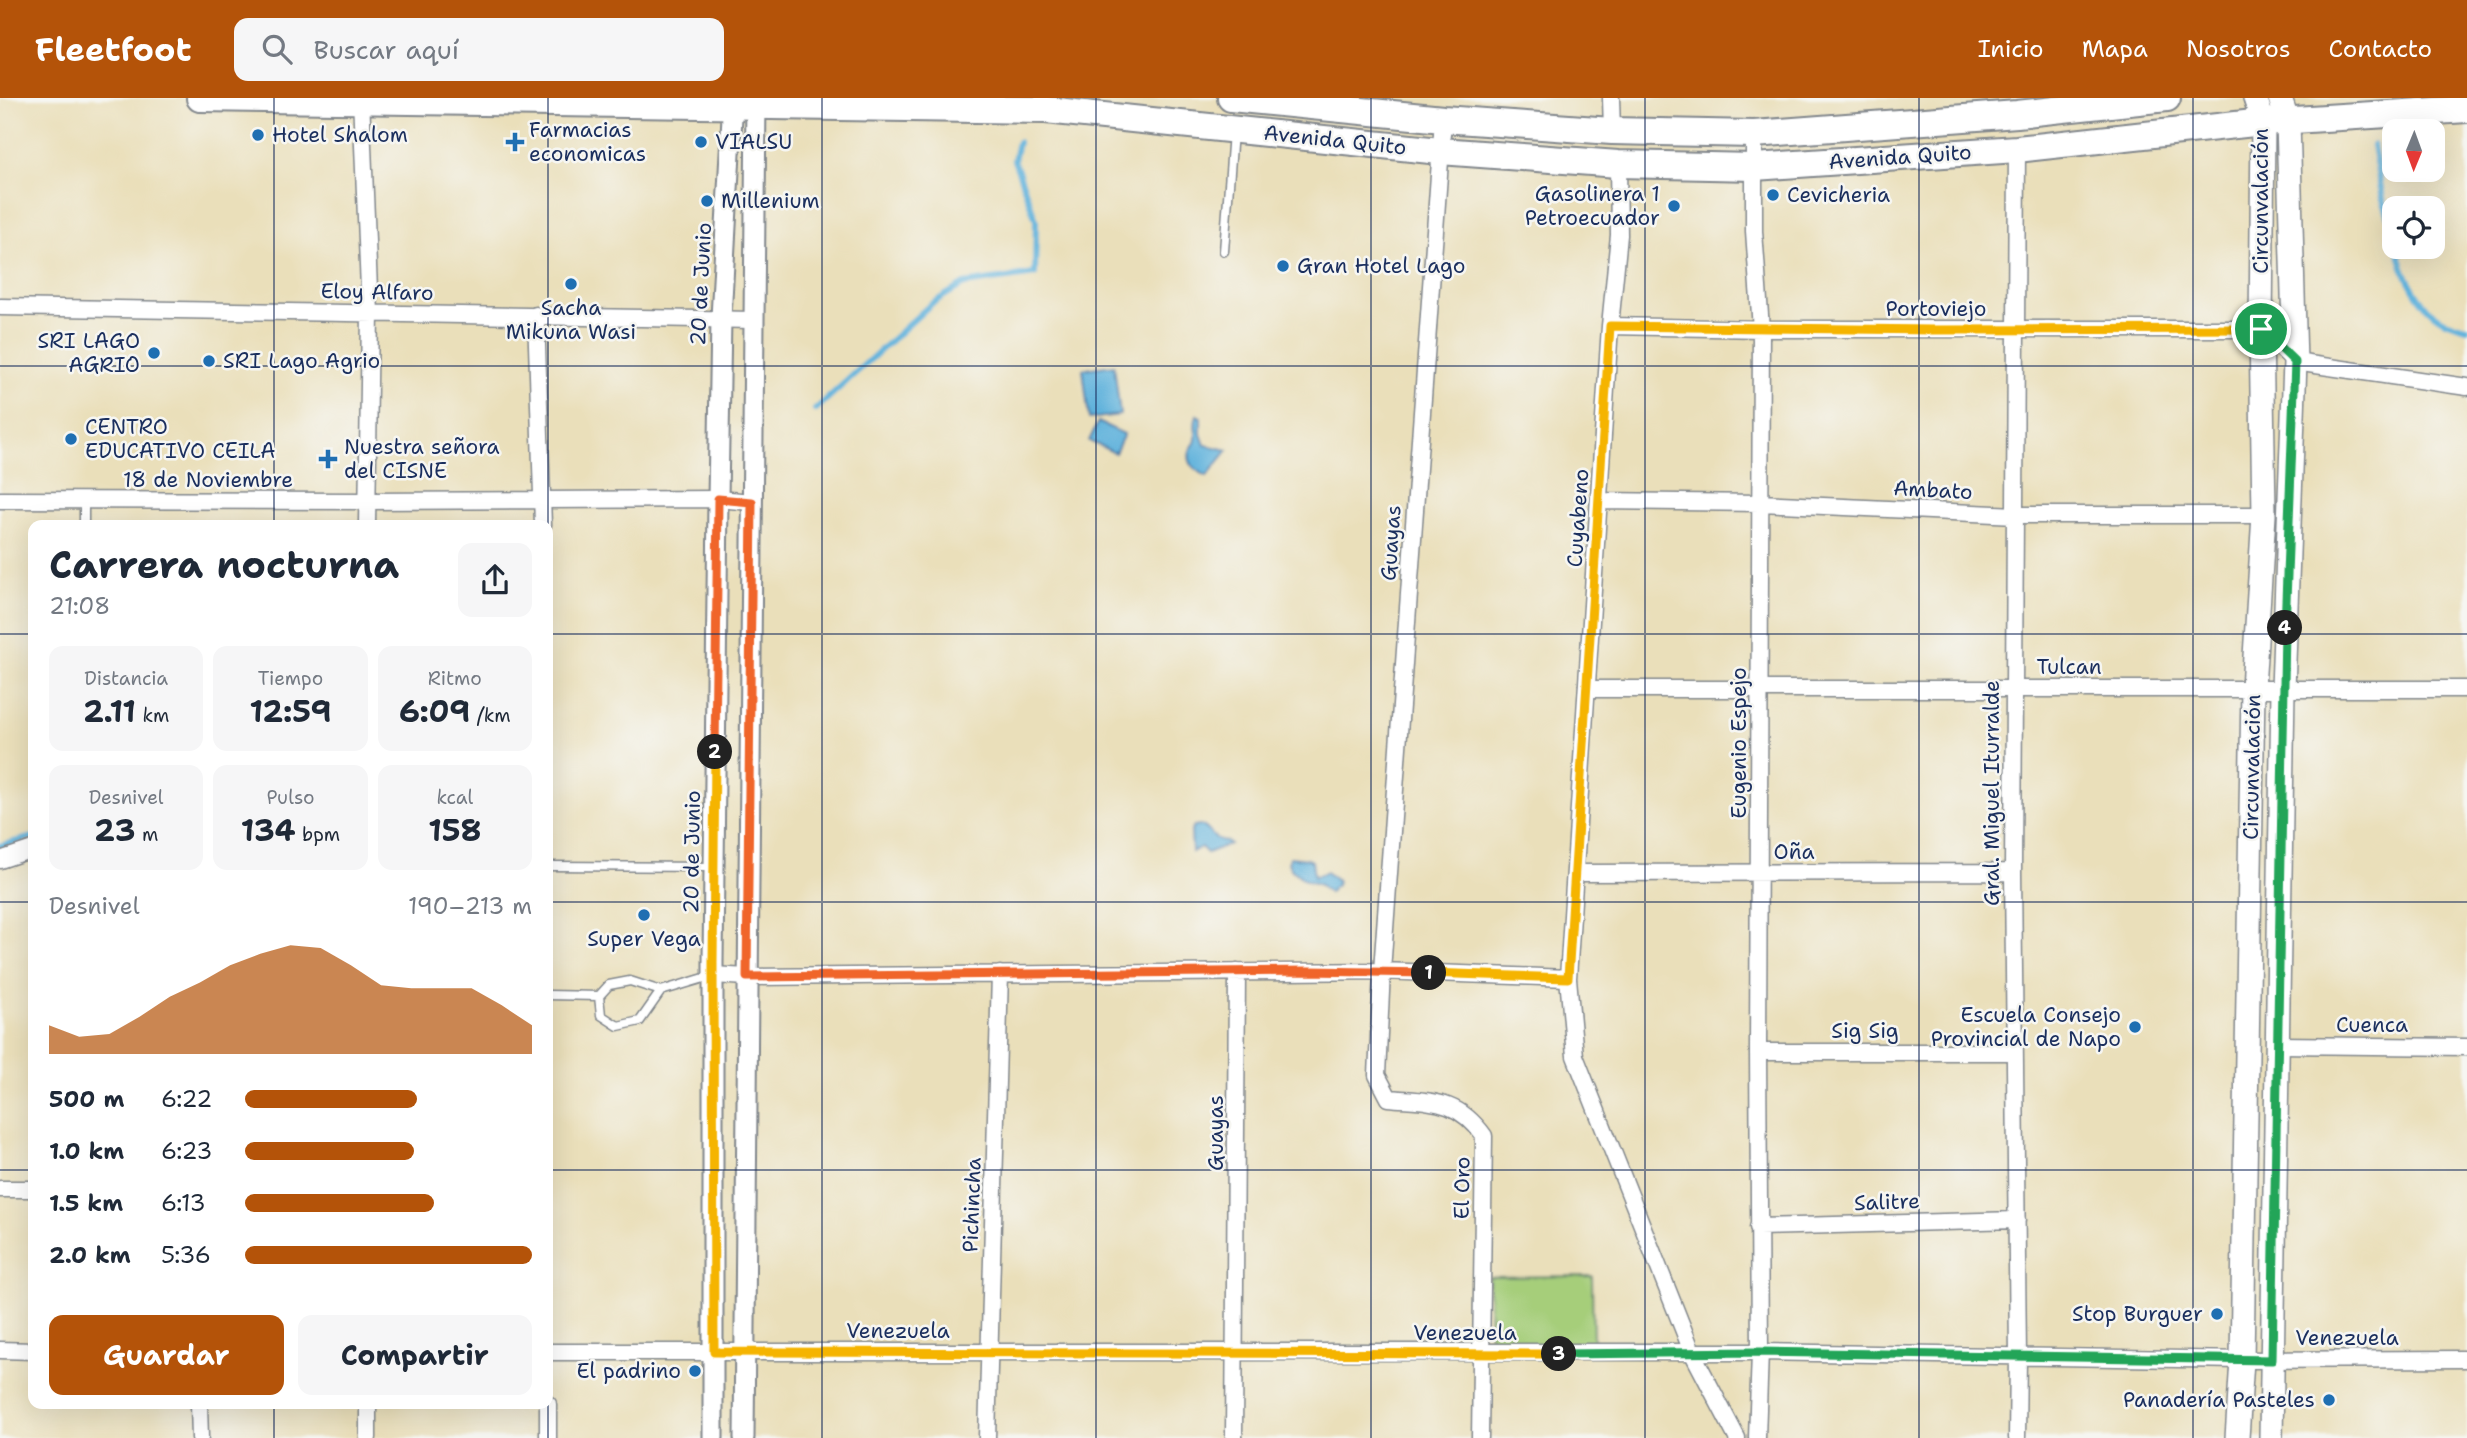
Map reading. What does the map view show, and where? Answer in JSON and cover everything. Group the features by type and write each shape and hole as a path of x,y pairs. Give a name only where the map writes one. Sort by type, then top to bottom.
{"highway":[{"name":"Avenida Quito","path":"200,98 744,101 1046,110 1440,151 1618,164 1754,167 2017,149 2271,110 2396,112 2467,109"},
{"name":"Avenida Quito","path":"1231,98 1279,100 1443,119 1612,131 1754,134 2017,114 2166,98"}],"main road":[{"name":"Circunvalación","path":"2237,1438 2242,1360 2253,688 2264,515 2261,329 2271,110"},
{"name":"Circunvalación","path":"2271,110 2295,362 2283,689 2271,1438"}],"street":[{"path":"1611,98 1612,131"},
{"path":"361,99 370,313 367,520"},
{"path":"744,101 754,320 744,1438"},
{"name":"20 de Junio","path":"713,1438 713,975 721,318 744,101"},
{"name":"Guayas","path":"1381,971 1443,119"},
{"name":"Eugenio Espejo","path":"1754,134 1754,231 1761,329 1758,1052 1760,1352 1757,1438"},
{"name":"Gral. Miguel Iturralde","path":"2017,149 2018,330 2012,872 2017,1438"},
{"name":"Cuyabeno","path":"1618,164 1619,235 1610,326 1568,978 1575,1056 1693,1354 1737,1438"},
{"name":"Eloy Alfaro","path":"0,307 754,320"},
{"path":"537,315 543,520"},
{"name":"Portoviejo","path":"1610,326 1761,329 2261,329"},
{"path":"2261,329 2295,362 2467,387"},
{"name":"18 de Noviembre","path":"0,500 718,499 752,502"},
{"name":"Ambato","path":"1600,502 1760,503 2016,515 2264,515"},
{"name":"Tulcan","path":"1588,689 2467,689"},
{"path":"0,860 28,851"},
{"name":"Oña","path":"1576,873 2012,872"},
{"path":"713,975 747,977 1381,971 1568,978"},
{"name":"El Oro","path":"1381,971 1377,1075 1389,1098 1446,1103 1475,1122 1485,1136 1480,1438"},
{"name":"Guayas","path":"1234,1438 1237,972"},
{"name":"Pichincha","path":"987,1438 1000,974"},
{"name":"Cuenca","path":"2277,1045 2467,1047"},
{"name":"Sig Sig","path":"1758,1052 2014,1052"},
{"path":"0,1189 28,1189"},
{"name":"Salitre","path":"1758,1227 2017,1220"},
{"path":"0,1350 28,1351"},
{"name":"Venezuela","path":"553,1352 1760,1352 2242,1360 2467,1359"},
{"path":"199,1409 200,1438"},
{"path":"368,1409 368,1438"},
{"path":"548,1409 548,1438"}],"lane":[{"path":"1224,251 1234,130"},
{"path":"84,500 84,520"},
{"path":"553,866 714,867"},
{"path":"553,995 598,996 609,985 630,981 661,991 713,975"},
{"path":"598,996 601,1015 618,1026 640,1021 661,991"}],"green space":[{"path":"1592,1276 1593,1347 1490,1348 1489,1277"}],"water":[{"path":"1114,365 1120,415 1089,419 1083,369"},
{"path":"1197,415 1201,417 1201,434 1205,445 1228,450 1207,476 1196,469 1189,458 1196,441"},
{"path":"1098,422 1124,434 1115,453 1089,441"},
{"path":"1200,825 1216,838 1230,844 1207,853 1201,847 1192,852 1191,830"},
{"path":"1290,857 1312,861 1314,877 1326,872 1337,881 1336,885 1329,893 1320,885 1305,880 1291,869 1288,862"}],"waterway":[{"path":"815,410 931,304 964,284 1035,274 1036,220 1014,160 1018,142"},
{"path":"2373,145 2382,196"},
{"path":"2401,259 2408,279 2428,308 2445,321 2467,328"},
{"path":"0,846 28,838"}],"place":[{"name":"Hotel Shalom","path":"258,135"},
{"name":"Farmacias economicas","path":"515,142"},
{"name":"VIALSU","path":"701,142"},
{"name":"Cevicheria","path":"1773,195"},
{"name":"Millenium","path":"707,201"},
{"name":"Gasolinera 1 Petroecuador","path":"1674,206"},
{"name":"Gran Hotel Lago","path":"1283,266"},
{"name":"Sacha Mikuna Wasi","path":"571,284"},
{"name":"SRI LAGO AGRIO","path":"154,353"},
{"name":"SRI Lago Agrio","path":"209,361"},
{"name":"CENTRO EDUCATIVO CEILA","path":"71,439"},
{"name":"Nuestra señora del CISNE","path":"328,459"},
{"name":"Super Vega","path":"644,915"},
{"name":"Escuela Consejo Provincial de Napo","path":"2135,1027"},
{"name":"Stop Burguer","path":"2217,1314"},
{"name":"El padrino","path":"695,1371"},
{"name":"Panadería Pasteles","path":"2329,1400"}],"route":[{"path":"1610,326 1932,330 2261,329 2295,362 2283,689 2272,1360 1760,1352 714,1352 713,962 718,499 752,502 747,977 1381,971 1568,978 1610,326"}]}
